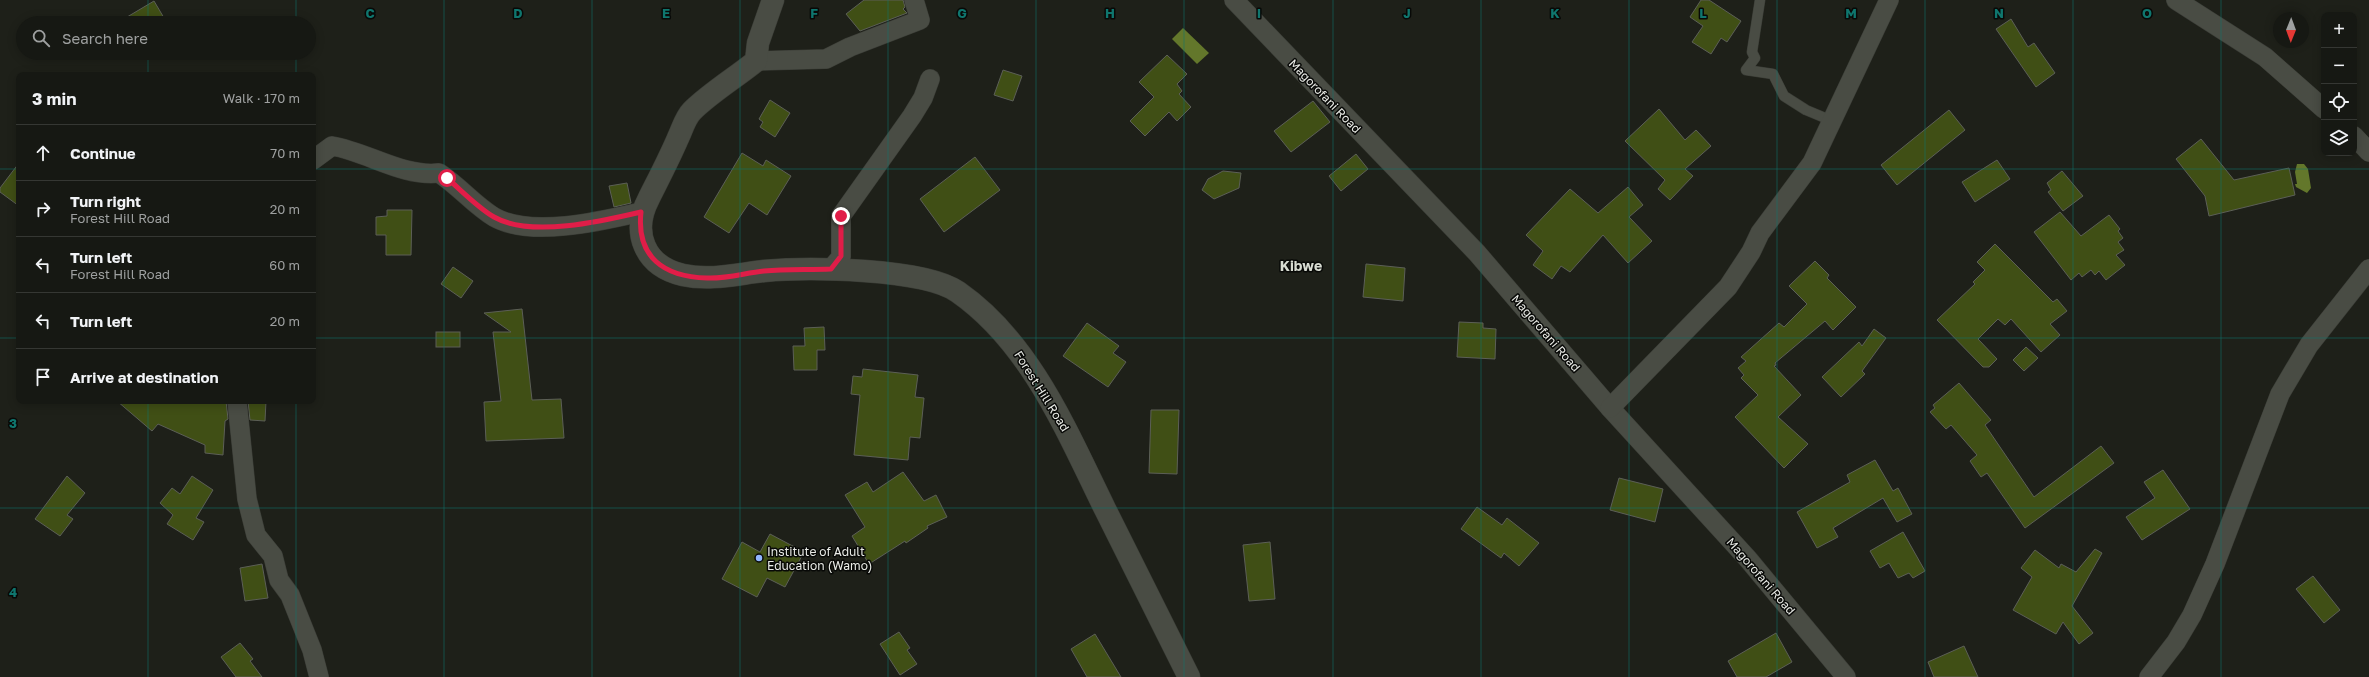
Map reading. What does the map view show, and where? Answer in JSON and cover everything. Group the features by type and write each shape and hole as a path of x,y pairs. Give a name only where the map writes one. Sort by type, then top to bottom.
{"street":[{"path":"773,0 758,43 756,62 826,58 850,47 920,20 914,0"},
{"name":"Magorofani Road","path":"1234,0 1477,253 1610,408 1748,559 1846,677"},
{"path":"1610,408 1728,287 1751,252 1760,233 1812,163 1830,120 1889,0"},
{"path":"2176,0 2265,57 2321,106"},
{"name":"Forest Hill Road","path":"756,62 690,113 662,173 641,212 640,226 643,242 654,262 682,275 707,278 765,271 831,269 902,276 939,282 957,291 977,307 1022,356 1057,411 1189,677"},
{"path":"831,269 841,256 841,216 912,116 923,98 930,79"},
{"path":"2357,139 2369,152"},
{"path":"316,158 332,146 349,149 406,170 426,174 439,172 482,209 500,220 515,224 565,226 594,223 641,212"},
{"path":"2148,677 2176,642 2192,615 2214,564 2286,382 2309,345 2369,269"},
{"path":"237,404 246,499 256,535 273,556 279,580 290,594 312,650 319,677"}],"lane":[{"path":"1760,0 1752,52 1755,58 1746,70 1772,74 1784,96 1806,110 1830,120"}],"shaded area":[{"path":"1183,28 1209,53 1197,64 1172,39"},
{"path":"2297,164 2304,164 2308,169 2311,188 2307,193 2296,187 2295,172"}],"building":[{"path":"864,0 903,0 905,7 903,9 907,13 860,31 846,14"},
{"path":"1701,0 1709,0 1741,21 1727,42 1721,38 1711,54 1692,42 1703,26 1690,17"},
{"path":"154,1 163,16 129,16"},
{"path":"2011,19 2028,47 2034,43 2055,73 2036,87 1996,29"},
{"path":"1167,55 1187,74 1177,84 1182,91 1179,94 1191,107 1177,121 1169,112 1145,136 1130,121 1154,97 1139,82"},
{"path":"1003,70 1022,76 1013,101 994,95"},
{"path":"770,100 790,113 775,137 760,127 763,122 759,119"},
{"path":"1313,101 1330,122 1291,152 1274,131"},
{"path":"1659,109 1685,140 1696,130 1711,146 1685,169 1693,176 1670,200 1658,189 1665,180 1625,141"},
{"path":"1949,110 1965,130 1897,185 1881,165"},
{"path":"2201,139 2234,180 2289,168 2295,195 2209,216 2205,196 2176,159"},
{"path":"742,153 763,166 766,160 791,176 767,215 749,203 729,233 704,217"},
{"path":"1356,154 1368,169 1341,191 1329,176"},
{"path":"975,157 1000,190 944,232 920,199"},
{"path":"1997,160 2010,179 1975,202 1962,182"},
{"path":"16,167 16,204 0,192 0,188"},
{"path":"1223,171 1241,173 1239,188 1214,199 1202,190 1208,179"},
{"path":"2062,171 2083,196 2063,211 2048,192 2051,190 2047,183"},
{"path":"627,183 631,203 614,207 609,186"},
{"path":"1628,187 1643,205 1629,217 1652,241 1628,263 1603,235 1570,272 1561,266 1552,279 1533,265 1543,251 1526,235 1570,189 1598,213"},
{"path":"387,210 412,210 411,255 386,255 386,235 376,235 376,217 387,216"},
{"path":"2060,212 2081,236 2109,215 2120,229 2118,231 2123,238 2118,242 2124,250 2116,255 2125,265 2106,280 2099,271 2095,275 2091,270 2082,277 2079,273 2071,280 2034,232"},
{"path":"1995,244 2053,302 2057,299 2067,311 2050,324 2060,335 2041,352 2011,319 2005,325 1998,319 1978,339 1997,359 1989,367 1983,367 1937,320 1975,284 1973,282 1985,270 1977,262"},
{"path":"1815,261 1829,275 1827,278 1856,307 1833,330 1825,321 1775,363 1776,365 1774,366 1801,395 1778,417 1808,444 1784,468 1735,417 1758,395 1741,378 1744,375 1738,368 1746,361 1741,357 1779,323 1784,327 1807,304 1789,286"},
{"path":"1366,264 1405,268 1403,301 1363,297"},
{"path":"453,267 473,281 461,298 441,284"},
{"path":"522,309 532,400 561,399 564,438 486,441 484,402 501,401 493,332 511,332 484,313"},
{"path":"1459,322 1483,323 1483,328 1496,329 1495,359 1457,357"},
{"path":"1087,323 1119,346 1113,353 1126,362 1108,387 1063,356"},
{"path":"824,327 825,350 817,350 817,370 794,370 793,346 805,346 804,328"},
{"path":"1874,329 1886,338 1862,371 1865,374 1841,397 1822,377 1859,342 1862,346"},
{"path":"436,332 460,332 460,347 436,347"},
{"path":"2026,347 2038,358 2024,371 2013,360"},
{"path":"863,369 918,375 915,397 924,398 920,438 910,437 908,460 854,455 860,395 851,394 853,376 862,377"},
{"path":"1959,383 1991,420 1985,425 2034,497 2101,446 2114,463 2025,528 1987,473 1981,477 1970,461 1977,455 1951,425 1946,429 1930,412 1935,408 1933,405"},
{"path":"120,404 226,404 228,419 225,421 223,455 205,453 205,445 158,424 152,431"},
{"path":"248,404 266,404 265,421 250,420"},
{"path":"1151,410 1179,410 1177,474 1149,473"},
{"path":"1875,460 1893,491 1898,488 1912,514 1897,522 1883,498 1833,528 1838,537 1817,548 1797,512 1850,482 1847,475"},
{"path":"2163,470 2190,509 2142,540 2126,517 2155,498 2144,482"},
{"path":"903,472 924,501 936,495 947,517 927,526 928,528 906,543 905,541 869,564 852,536 865,527 845,495 867,482 873,492"},
{"path":"67,476 85,493 67,515 73,519 60,536 35,519"},
{"path":"192,476 213,490 196,518 204,522 193,540 167,524 173,515 160,503 172,488 180,494"},
{"path":"1619,478 1663,489 1655,522 1610,510"},
{"path":"1477,507 1502,525 1507,518 1539,543 1519,566 1504,553 1501,558 1461,529"},
{"path":"1903,532 1925,571 1913,578 1909,573 1898,578 1889,563 1880,568 1870,551"},
{"path":"770,534 804,552 785,587 767,578 757,597 722,579 742,542 760,552"},
{"path":"1270,542 1275,599 1249,601 1243,545"},
{"path":"2095,549 2102,553 2072,606 2093,633 2079,644 2063,622 2056,634 2013,610 2032,577 2021,568 2035,550 2059,568 2061,564 2076,572"},
{"path":"262,564 268,598 245,601 240,568"},
{"path":"2313,576 2340,610 2324,623 2296,589"},
{"path":"899,632 910,648 907,650 917,664 900,675 880,644"},
{"path":"1776,633 1792,662 1766,677 1737,677 1728,661"},
{"path":"1095,634 1121,677 1087,677 1071,649"},
{"path":"240,643 253,659 250,661 262,677 236,677 221,657"},
{"path":"1964,646 1978,677 1934,677 1928,662"}],"place":[{"name":"Institute of Adult Education (Wamo)","path":"759,558"}],"district":[{"name":"Kibwe","path":"1301,265"}],"route":[{"path":"447,178 482,209 500,220 515,224 565,226 594,223 641,212 640,226 643,242 654,262 668,270 682,275 707,278 772,270 831,269 838,263 841,256 841,216"}]}
